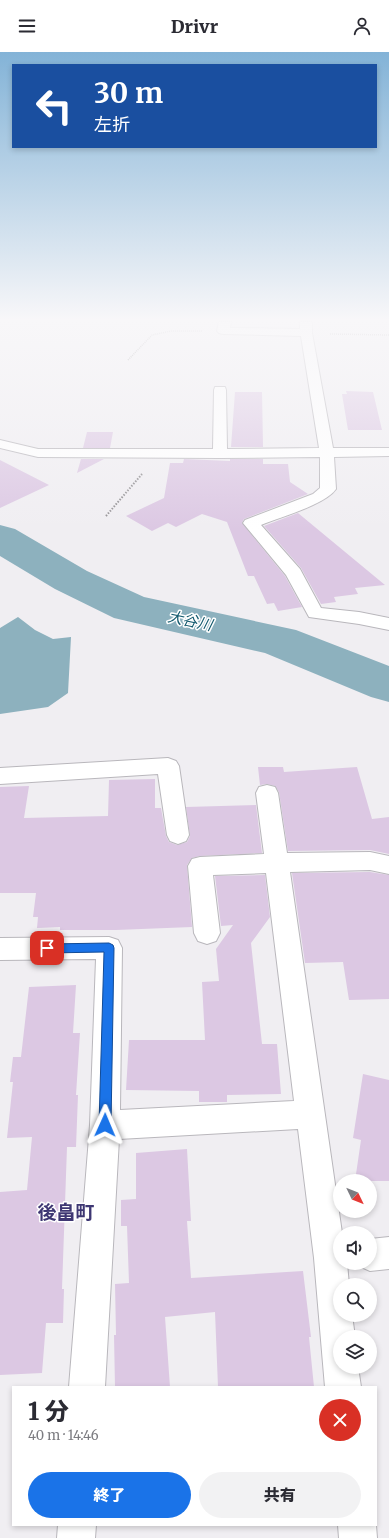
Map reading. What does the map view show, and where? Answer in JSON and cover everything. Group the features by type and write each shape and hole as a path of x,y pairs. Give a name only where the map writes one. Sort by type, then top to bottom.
{"street":[{"path":"220,391 220,454"},
{"path":"317,391 327,453 328,489 318,497 251,523 294,573 315,613 359,618 389,624"},
{"path":"0,444 38,453 220,454 389,452"},
{"path":"0,776 168,766 178,835"},
{"path":"267,793 310,1114 333,1246"},
{"path":"207,933 200,866 370,861 389,865"},
{"path":"0,949 109,948 105,1125 87,1386"},
{"path":"105,1125 310,1114"},
{"path":"377,1254 389,1253"},
{"path":"336,1270 338,1330"},
{"path":"342,1374 343,1386"},
{"path":"76,1538 77,1526"},
{"path":"357,1526 358,1538"}],"path":[{"path":"106,516 159,454"}],"water":[{"path":"18,617 35,630 53,639 71,637 68,693 48,707 0,714 0,628"}],"building":[{"path":"346,391 373,392 382,430 348,430 342,394 347,394"},
{"path":"235,392 262,392 263,447 231,447"},
{"path":"87,432 113,432 110,448 83,448"},
{"path":"81,459 104,459 77,473"},
{"path":"184,459 230,461 230,459 263,459 263,464 288,464 290,482 308,494 244,519 242,523 285,576 302,607 278,611 274,603 267,604 254,576 248,576 227,522 202,514 176,527 168,523 152,531 126,516 164,498 170,463 183,463"},
{"path":"0,460 49,485 0,508"},
{"path":"298,513 385,585 355,588 358,594 334,597 336,602 321,604 301,568 264,526"},
{"path":"258,767 283,767 284,772 357,767 372,819 389,817 389,854 370,850 288,851 279,792 275,786 267,784 260,785"},
{"path":"155,779 155,808 161,808 166,836 169,842 177,845 187,842 190,836 186,807 256,805 262,853 200,856 192,858 187,865 192,927 116,930 60,930 60,927 37,928 38,917 33,917 36,893 0,893 0,787 29,786 24,818 108,816 109,780"},
{"path":"370,872 389,875 389,999 349,1000 343,962 305,963 292,873"},
{"path":"265,875 270,917 251,943 262,1044 277,1044 281,1094 227,1095 227,1102 199,1102 199,1091 126,1090 129,1040 205,1040 202,982 219,981 216,949 233,925 221,926 215,876"},
{"path":"76,985 73,1033 80,1033 76,1095 78,1095 76,1147 67,1147 62,1289 64,1289 63,1323 46,1323 42,1373 0,1375 0,1192 27,1190 32,1137 7,1138 13,1082 10,1082 13,1057 21,1057 29,987"},
{"path":"363,1074 389,1080 389,1181 377,1181 377,1174 356,1174 361,1140 353,1138"},
{"path":"187,1149 191,1221 187,1221 191,1278 303,1271 311,1337 309,1337 314,1386 218,1386 215,1312 165,1317 170,1386 115,1386 115,1284 129,1283 127,1226 121,1226 121,1200 136,1199 136,1153"}],"waterway":[{"name":"大谷川","path":"0,538 71,580 130,608 279,641 389,685"}],"district":[{"name":"後畠町","path":"66,1212"}],"route":[{"path":"47,948 109,948 105,1125"}]}
